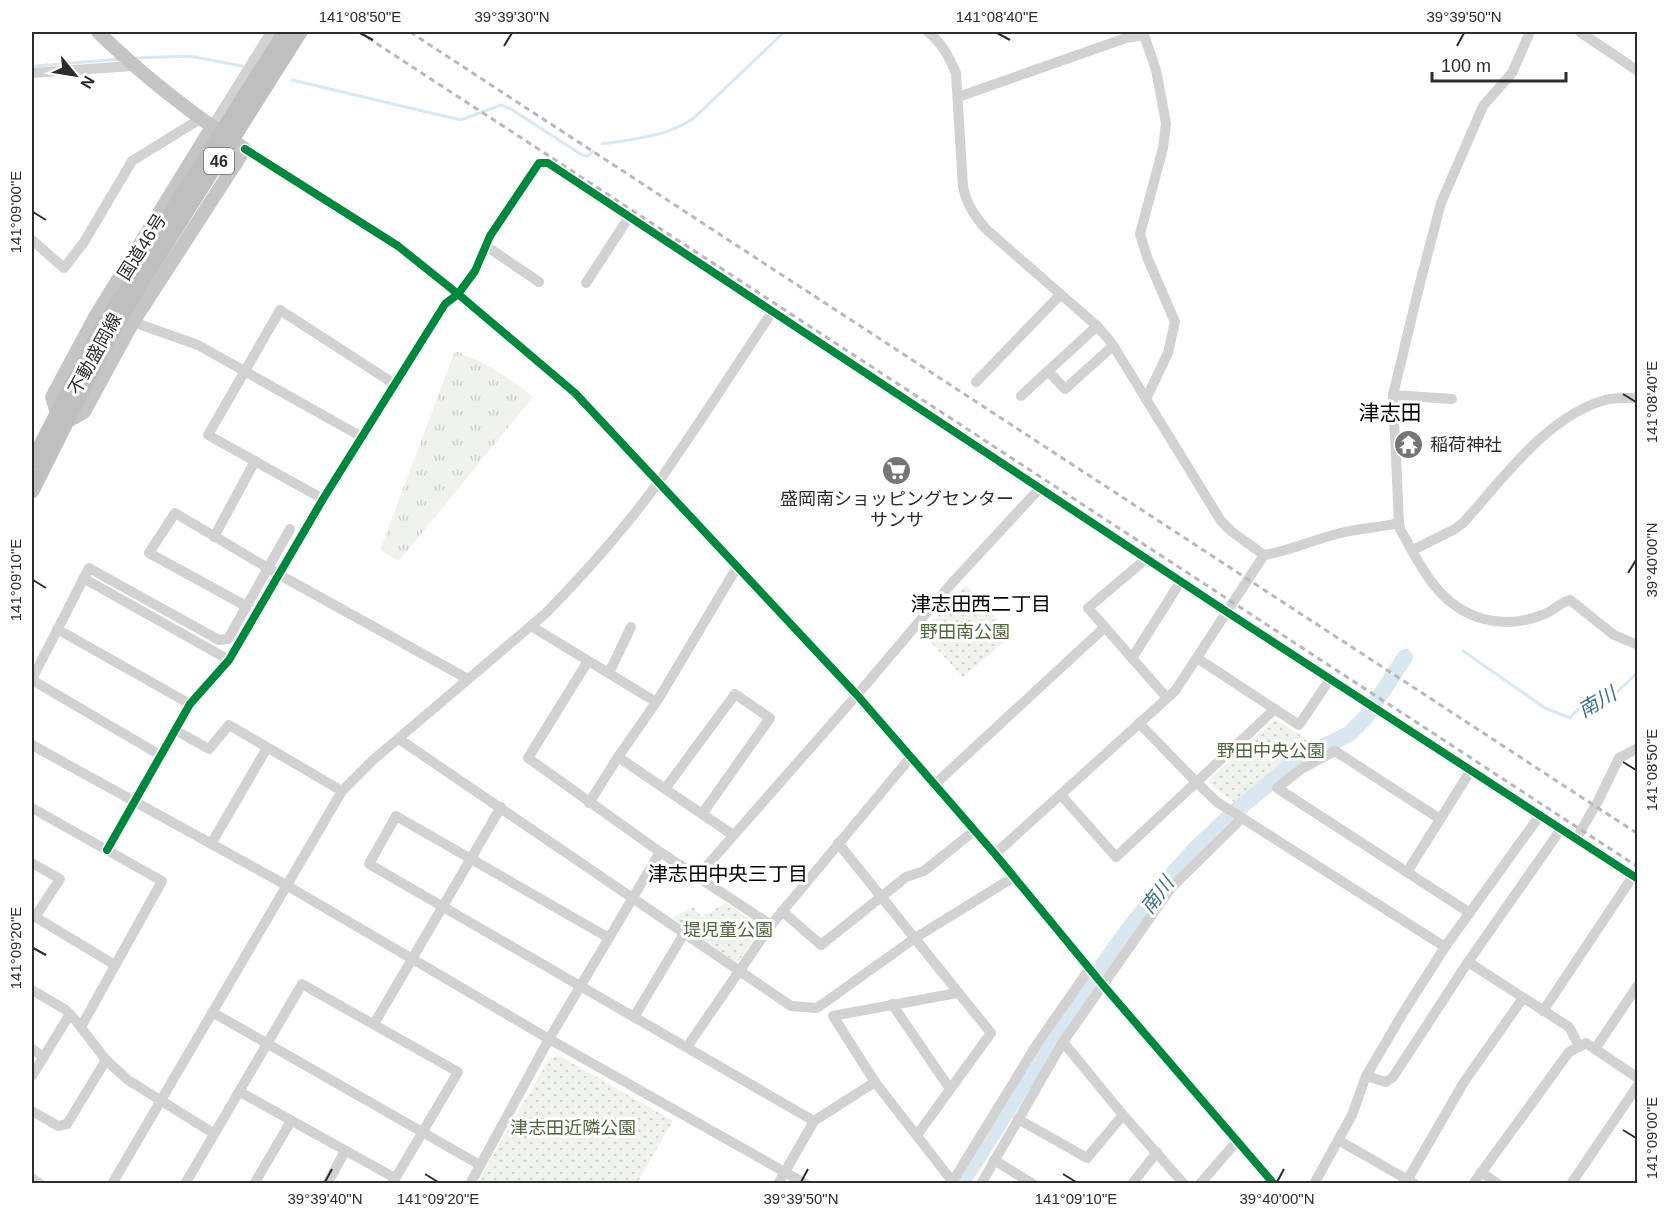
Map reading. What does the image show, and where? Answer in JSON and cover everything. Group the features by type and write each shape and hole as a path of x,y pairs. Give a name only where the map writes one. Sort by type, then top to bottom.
{"highway":[{"name":"国道46号","path":"133,288 165,222 285,32"},
{"name":"国道46号","path":"32,491 61,417 98,335 133,288 300,32"},
{"name":"国道46号","path":"32,462 61,417"}],"main road":[{"path":"98,32 128,61 200,119 245,149"},
{"name":"不動盛岡線","path":"212,127 94,319 52,397 61,417 84,412 134,322 245,149"}],"street":[{"path":"212,127 271,32"},
{"path":"928,32 937,38 949,56 956,73 963,187 966,201 974,216 1097,326 1113,346 1221,521 1264,555 1282,552 1339,533 1381,528 1399,523"},
{"path":"1530,32 1512,73 1483,106 1441,203 1393,395 1400,530 1434,585 1449,601 1478,618 1507,623 1543,615 1560,603 1569,600 1614,635 1638,645"},
{"path":"1580,32 1638,71"},
{"path":"958,98 1124,35 1144,33 1156,70 1166,123 1163,148 1140,234 1147,257 1175,322 1168,353 1146,399"},
{"path":"32,73 128,61"},
{"path":"32,240 64,268 90,233 132,161 200,119"},
{"path":"245,149 398,246 575,393 857,695 995,854 1274,1184"},
{"path":"107,850 190,704 229,660 323,499 445,304 458,294 475,271 490,236 539,163 548,163 1227,612 1635,877 1543,1011"},
{"path":"586,283 629,217"},
{"path":"486,246 539,282"},
{"path":"976,382 1060,295"},
{"path":"323,499 208,435 280,310 396,385"},
{"path":"112,1184 342,791 531,626 611,542 658,481 772,312"},
{"path":"134,322 198,345 362,437"},
{"path":"1021,396 1097,326"},
{"path":"1048,371 1065,390 1113,346"},
{"path":"1393,395 1452,399"},
{"path":"1413,550 1463,523 1534,445 1557,425 1582,410 1606,400 1638,398"},
{"path":"214,537 255,461"},
{"path":"697,877 952,583 1040,488"},
{"path":"246,606 149,553 175,513 278,574 468,679"},
{"path":"160,754 32,679 83,578 89,568 219,640 228,639 290,529"},
{"path":"995,854 1175,691 1264,555"},
{"path":"1147,558 1088,608 1167,698"},
{"path":"589,803 656,702 737,567"},
{"path":"83,578 229,660"},
{"path":"1132,658 1181,580"},
{"path":"531,626 656,702"},
{"path":"609,673 631,627"},
{"path":"934,785 1105,627"},
{"path":"57,629 190,704"},
{"path":"1197,658 1299,724 1330,679"},
{"path":"588,660 528,758 660,852 771,925"},
{"path":"665,789 735,694 770,718 702,814"},
{"path":"1061,795 1116,857 1275,709"},
{"path":"1139,723 1217,802 1445,947"},
{"path":"175,730 209,749 229,725 342,791"},
{"path":"399,739 739,968 791,1006 817,1008 915,938 1014,877"},
{"path":"32,745 286,885 549,1039 806,1184"},
{"path":"211,844 267,748"},
{"path":"1576,839 1619,758 1638,748"},
{"path":"1440,819 1335,751 1302,769 1277,788 1470,913"},
{"path":"618,757 733,835"},
{"path":"687,1047 739,968 771,925 910,758"},
{"path":"1407,872 1471,770"},
{"path":"374,1024 501,807"},
{"path":"32,808 162,881 81,1027"},
{"path":"1314,1184 1352,1115 1366,1076 1403,1013 1445,947 1540,815"},
{"path":"609,939 396,816 369,864 814,1121"},
{"path":"981,1184 1063,1042 1148,919 1171,888 1242,818"},
{"path":"1366,1076 1386,1082 1394,1077 1468,962 1561,829"},
{"path":"782,911 821,945 906,877 924,871 974,831"},
{"path":"838,843 991,1033 917,1135"},
{"path":"470,1184 549,1039 660,852"},
{"path":"32,863 60,879 33,916 115,965"},
{"path":"634,1017 685,932"},
{"path":"1468,962 1569,1027 1579,1046"},
{"path":"957,993 833,1016 875,1082 952,1182 1037,1044 1090,968"},
{"path":"185,1184 302,984 458,1072 394,1181 240,1092"},
{"path":"1595,1049 1634,998 1638,985"},
{"path":"32,990 70,1014 106,1060 128,1080 213,1133"},
{"path":"1338,1140 1412,1180 1464,1082 1523,998"},
{"path":"892,1004 950,1089"},
{"path":"212,1012 480,1165"},
{"path":"32,1076 70,1014"},
{"path":"1063,1042 1184,1184"},
{"path":"1473,1184 1569,1052 1586,1043 1638,1078"},
{"path":"32,1049 44,1057"},
{"path":"32,1110 58,1126 67,1124 106,1060"},
{"path":"778,1184 814,1121 875,1082"},
{"path":"1571,1184 1638,1085"},
{"path":"1018,1119 1087,1158 1123,1115"},
{"path":"254,1184 291,1121"},
{"path":"1200,1184 1237,1141"},
{"path":"327,1184 345,1151"},
{"path":"1132,1184 1157,1152"},
{"path":"994,1160 1033,1184"},
{"path":"1481,1172 1498,1184"}],"green space":[{"path":"455,351 496,371 533,397 399,561 380,550"},
{"name":"野田南公園","path":"966,585 1012,635 963,677 922,633"},
{"name":"野田中央公園","path":"1275,719 1317,746 1294,758 1238,805 1209,783 1209,780"},
{"name":"堤児童公園","path":"726,903 761,926 739,961 736,962 672,918 693,907 701,917"},
{"name":"津志田近隣公園","path":"560,1056 673,1121 637,1183 477,1183 549,1059"}],"waterway":[{"path":"602,144 661,133 694,118 784,32"},
{"path":"134,58 189,56 242,66"},
{"path":"36,66 121,59"},
{"path":"292,80 461,120 501,105 511,109 582,155 588,156 593,151"},
{"name":"南川","path":"1463,651 1545,708 1570,718 1578,709 1611,698 1638,672"},
{"name":"南川","path":"961,1184 1055,1035 1121,939 1167,880 1232,814 1289,767 1304,756 1349,734 1366,717 1405,657"}],"railway":[{"path":"359,32 1638,867"},
{"path":"410,32 1638,834"}],"cycle path":[{"path":"245,149 398,246 575,393 857,695 995,854 1103,985 1274,1184"},
{"path":"107,850 190,704 229,660 323,499 445,304 458,294 475,271 490,236 539,163 548,163 1227,612 1638,879"}],"place":[{"name":"稲荷神社","path":"1409,445"},
{"name":"盛岡南ショッピングセンター サンサ","path":"897,470"}],"district":[{"name":"津志田","path":"1390,412"},
{"name":"津志田西二丁目","path":"981,604"},
{"name":"津志田中央三丁目","path":"728,874"}]}
